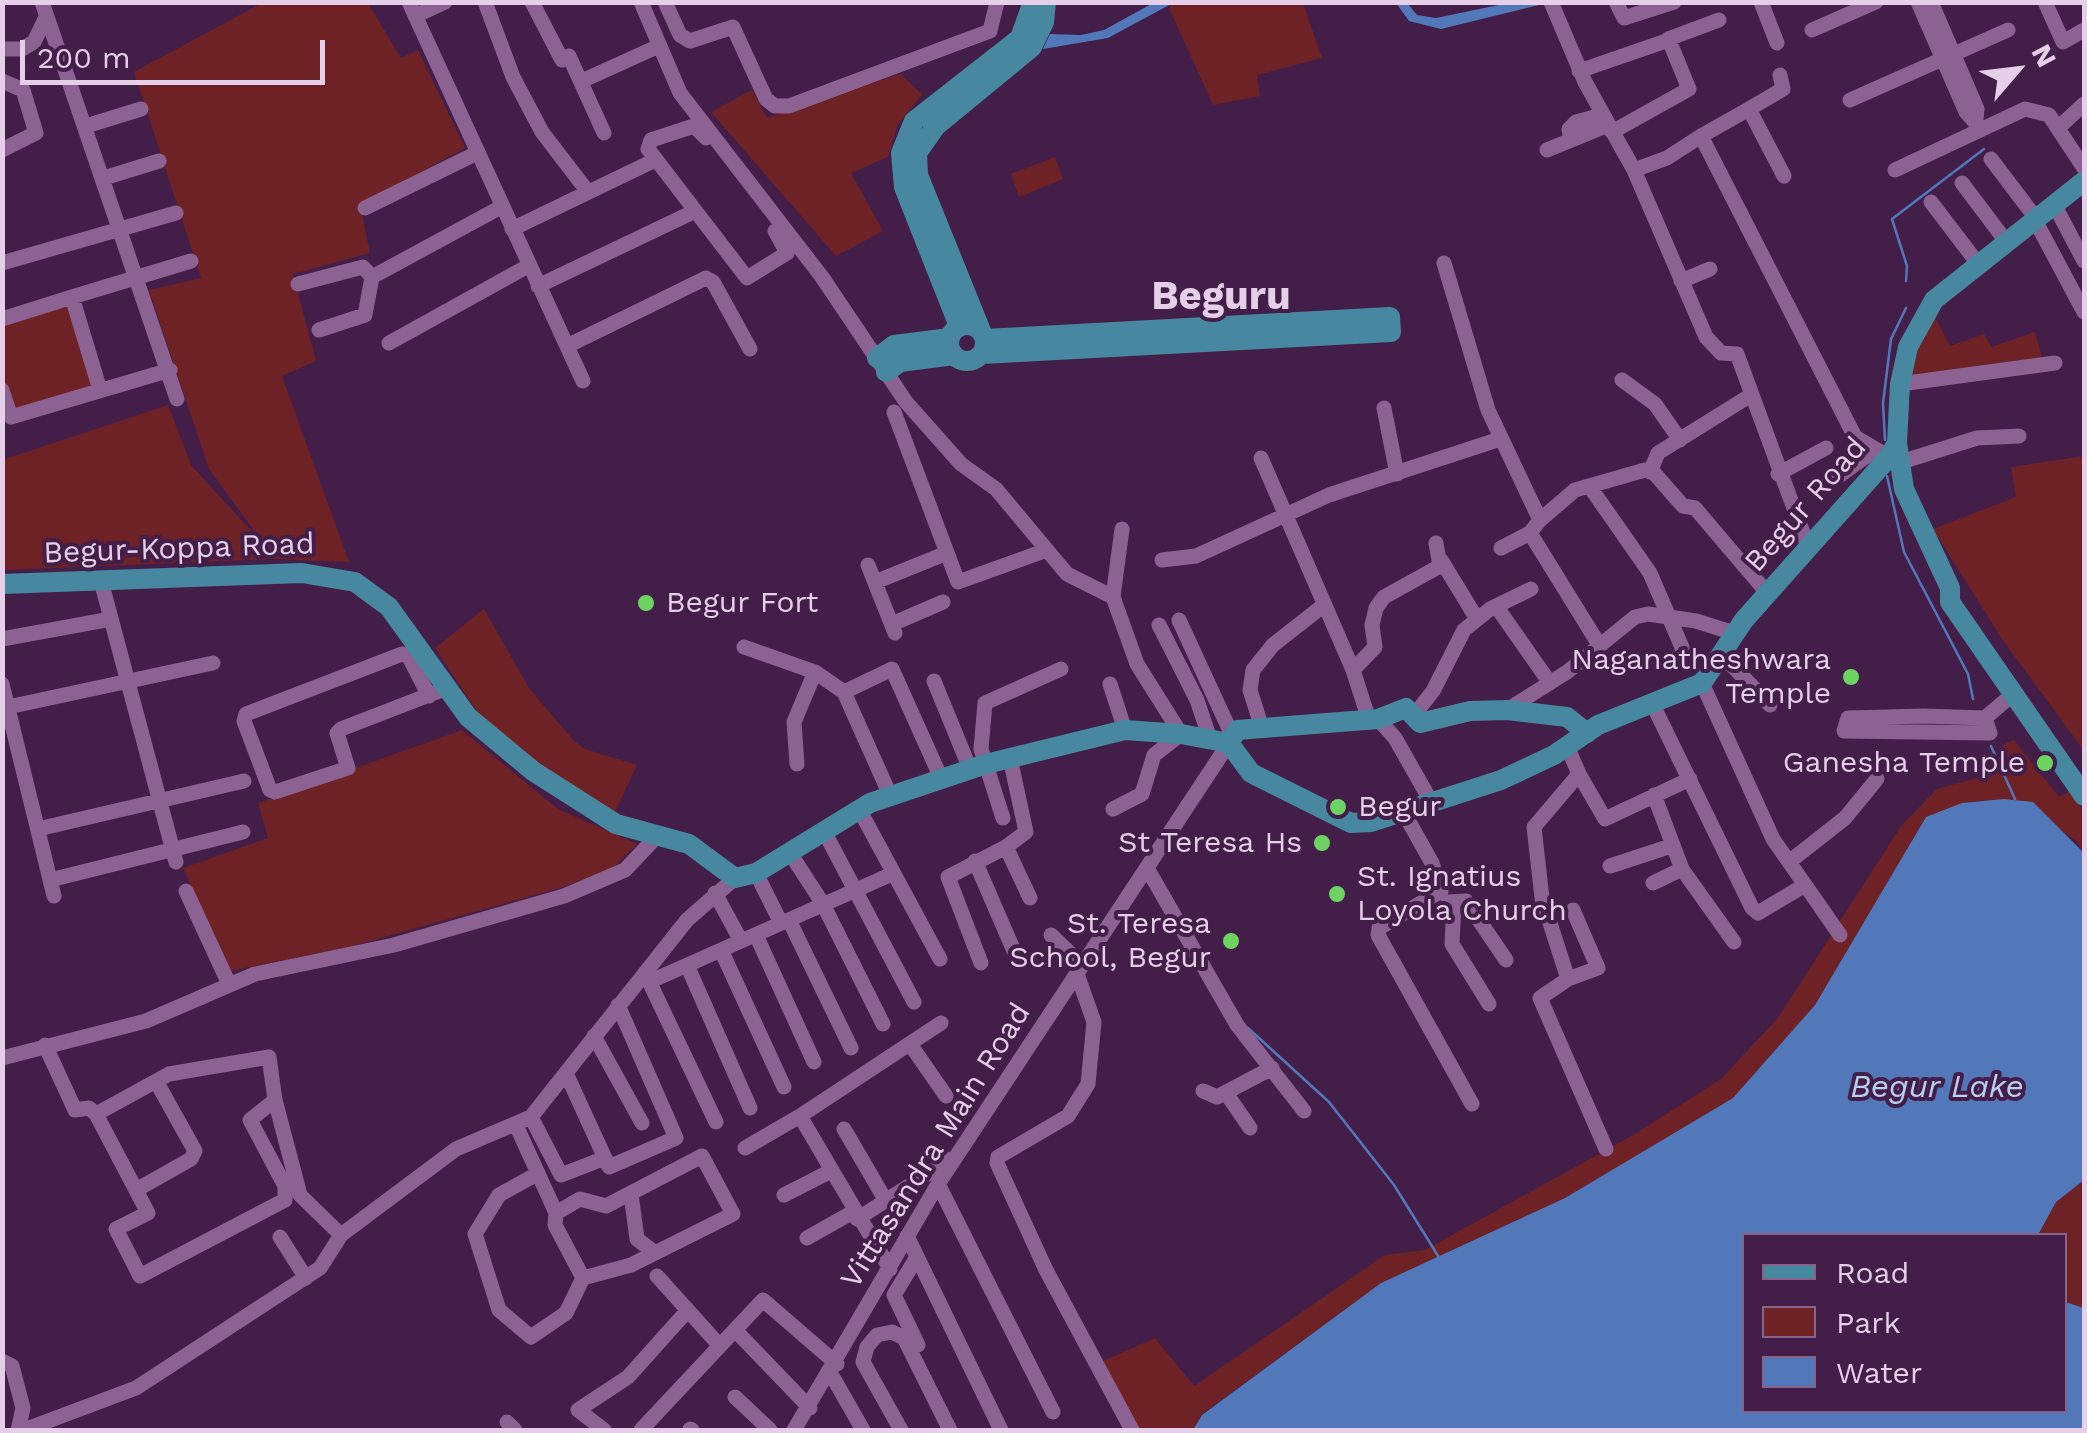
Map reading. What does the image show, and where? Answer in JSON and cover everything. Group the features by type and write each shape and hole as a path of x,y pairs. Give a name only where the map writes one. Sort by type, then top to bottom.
{"main road":[{"path":"983,341 916,168 919,147 930,120 1020,38 1033,2"},
{"path":"983,341 1391,332 1390,317 983,341 968,361 954,340 900,170 906,136 1032,47 1044,22 1046,2"},
{"name":"Begur Road","path":"1224,739 1250,773 1350,823 1434,805 1523,771 1588,733 1702,683 1724,657 1734,633 1890,453 1908,347 1934,300 2084,181"},
{"path":"882,365 894,345 954,340 971,324 983,341"},
{"path":"1890,453 1916,521 1950,588 1950,602 2012,695 2035,716 2084,775"},
{"name":"Begur-Koppa Road","path":"2,584 302,573 341,577 368,589 389,607 438,692 557,788 616,824 689,844 745,876"},
{"path":"1950,588 1961,595 2084,796"},
{"path":"745,876 890,795 1010,758 1125,730 1224,739 1237,730 1374,720 1398,708 1418,719 1507,710 1567,717 1588,733"}],"street":[{"path":"445,2 412,9 582,381"},
{"path":"485,2 513,78 542,132 588,192"},
{"path":"532,2 562,60 569,56 604,133"},
{"path":"641,2 680,94 925,426 970,471 996,488 1068,574 1114,597"},
{"path":"666,2 680,35 690,41 733,27 766,99 775,106 789,106 990,31 997,2"},
{"path":"1616,2 1624,18 1674,2"},
{"path":"1762,2 1777,43"},
{"path":"1812,30 1876,2"},
{"path":"1918,2 1977,109 1978,124"},
{"path":"1931,2 1948,57"},
{"path":"2044,2 2063,42 2084,30"},
{"path":"1551,6 1580,71 1634,170 1706,337 1721,353 1737,354 1808,549"},
{"path":"2,49 22,49 34,42 44,10"},
{"path":"44,10 177,399"},
{"path":"1580,71 1720,20"},
{"path":"1850,100 2008,30"},
{"path":"1548,150 1571,140 1569,129 1576,122 1608,124 1690,89 1668,38"},
{"path":"586,78 659,46"},
{"path":"1634,170 1667,158 1784,89 1780,75"},
{"path":"2,81 23,90 36,134 2,150"},
{"path":"2058,128 2083,108"},
{"path":"86,126 141,109"},
{"path":"1750,109 1784,176"},
{"path":"1895,170 1978,124 2026,109 2049,115 2084,168"},
{"path":"698,128 751,191 786,253 747,278 648,144 698,128"},
{"path":"1701,136 1855,437 1890,453"},
{"path":"365,208 477,152"},
{"path":"1991,159 2037,221 2084,312"},
{"path":"104,178 159,161"},
{"path":"512,229 649,163"},
{"path":"1962,183 2008,244"},
{"path":"1930,202 1980,264"},
{"path":"2055,206 2084,260"},
{"path":"372,277 502,207"},
{"path":"2,263 176,213"},
{"path":"538,286 689,214"},
{"path":"2,319 192,261"},
{"path":"1444,263 1472,367 1535,526 1598,642"},
{"path":"298,284 364,266 372,277 365,315 319,330"},
{"path":"390,343 528,266"},
{"path":"1681,282 1710,268"},
{"path":"567,346 706,278 713,282 750,348"},
{"path":"72,298 100,390"},
{"path":"1900,384 2056,363"},
{"path":"2,390 11,418 170,370"},
{"path":"1622,380 1655,404 1680,440"},
{"path":"1650,472 1658,454 1751,395"},
{"path":"1384,408 1397,474"},
{"path":"894,412 958,582 1047,550"},
{"path":"1840,476 1890,453 1977,438 2019,436"},
{"path":"1162,560 1196,556 1283,516 1500,439"},
{"path":"1778,474 1826,448"},
{"path":"1261,458 1374,720 1395,738 1434,805"},
{"path":"1501,548 1535,526 1568,494 1650,472"},
{"path":"1650,472 1683,506 1695,508 1769,595"},
{"path":"1590,487 1650,573 1684,652"},
{"path":"1113,810 1142,794 1154,755 1181,734 1137,664 1114,597 1122,529"},
{"path":"1353,670 1375,647 1372,625 1384,597 1426,574 1439,552 1477,619"},
{"path":"875,582 947,553"},
{"path":"868,564 894,628 943,602"},
{"path":"102,581 174,855"},
{"path":"1395,738 1418,719 1464,630 1496,606 1531,590"},
{"path":"1262,728 1250,690 1253,670 1273,645 1324,606"},
{"path":"1496,606 1550,683"},
{"path":"1507,710 1550,683 1634,617 1666,616 1734,633"},
{"path":"2,639 111,619"},
{"path":"1178,620 1224,739"},
{"path":"1159,625 1197,700 1224,739"},
{"path":"744,647 814,672 844,692 890,795"},
{"path":"402,654 408,655 438,692 336,733 348,768 275,792 270,790 244,721 246,714 402,654"},
{"path":"1724,657 1770,705"},
{"path":"8,707 213,663"},
{"path":"844,692 892,669 941,778"},
{"path":"978,767 987,699 1061,669"},
{"path":"797,764 794,722 814,672"},
{"path":"934,681 1002,818"},
{"path":"1702,683 1768,828 1840,935"},
{"path":"2,684 52,888 243,832"},
{"path":"1110,684 1125,730"},
{"path":"1985,718 1990,733 1844,731 1848,718 1985,718 2012,695"},
{"path":"1652,703 1752,908 1758,913 1804,885"},
{"name":"Vittasandra Main Road","path":"800,1428 938,1184 1147,868 1224,739"},
{"path":"1567,746 1605,818 1690,778"},
{"path":"981,964 948,877 1006,847 1028,828 1010,758"},
{"path":"1568,979 1542,898 1534,827 1579,774"},
{"path":"1789,862 1845,818 1877,779"},
{"path":"38,829 244,781"},
{"path":"1654,795 1682,869 1734,942"},
{"path":"859,809 940,959"},
{"path":"1404,813 1432,863 1440,891 1435,898 1379,928 1378,935 1472,1104"},
{"path":"824,831 914,1002"},
{"path":"2,1058 146,1021 187,999 255,974 394,945 564,896 625,870 658,836"},
{"path":"1610,866 1672,846"},
{"path":"1006,847 1030,898"},
{"path":"790,853 823,904 883,1024"},
{"path":"975,861 1014,951"},
{"path":"1147,868 1231,1016 1304,1112"},
{"path":"1653,884 1682,869"},
{"path":"647,977 686,966 892,874"},
{"path":"2,1360 12,1366 22,1408 21,1430 136,1388 306,1278 332,1255 341,1236 456,1149 531,1117 618,1006 715,894 745,876 785,921 851,1048"},
{"path":"186,891 228,982"},
{"path":"715,894 749,938 814,1062"},
{"path":"1435,898 1454,904 1466,900 1506,960"},
{"path":"1454,904 1452,944 1490,1004"},
{"path":"1573,910 1598,968 1568,979 1540,998 1606,1149"},
{"path":"1051,935 1080,970 1094,1022 1088,1084 1068,1116 998,1157 996,1163 1046,1270 1132,1430"},
{"path":"720,950 784,1086"},
{"path":"686,966 750,1108"},
{"path":"647,977 716,1122"},
{"path":"566,1073 609,1167 676,1138 618,1006"},
{"path":"745,1148 940,1023"},
{"path":"594,1036 642,1123"},
{"path":"46,1044 75,1110 89,1108 96,1114 148,1213 116,1228 140,1276 285,1200 288,1192 250,1120 274,1100"},
{"path":"910,1044 946,1096"},
{"path":"96,1114 182,1070 270,1058 274,1100 300,1195 341,1236"},
{"path":"1203,1092 1214,1097 1226,1093 1272,1068"},
{"path":"136,1190 191,1159 195,1152 156,1081"},
{"path":"1226,1093 1250,1128"},
{"path":"800,1116 855,1215 890,1268"},
{"path":"531,1117 561,1175 605,1158"},
{"path":"516,1126 556,1212 555,1224 583,1278"},
{"path":"844,1130 886,1201"},
{"path":"538,1174 499,1196 475,1234 499,1310 530,1337 566,1313 583,1278 655,1253 732,1214 702,1156 606,1206 580,1199 556,1212"},
{"path":"807,1238 886,1201 956,1156"},
{"path":"784,1195 831,1171"},
{"path":"938,1184 1053,1412"},
{"path":"631,1194 631,1220 637,1239 655,1253"},
{"path":"908,1236 1001,1430"},
{"path":"280,1237 306,1278"},
{"path":"918,1256 894,1295 961,1430"},
{"path":"657,1276 720,1346"},
{"path":"641,1430 766,1300 834,1369 863,1430"},
{"path":"604,1430 578,1410 628,1378 688,1310"},
{"path":"858,1324 877,1335"},
{"path":"735,1330 810,1408"},
{"path":"901,1430 863,1362 867,1346 877,1335 892,1332 904,1338 950,1430"},
{"path":"735,1397 770,1430"}],"green space":[{"path":"1173,2 1303,3 1322,58 1257,75 1260,96 1213,105 1169,8"},
{"path":"262,3 368,3 401,58 418,50 465,148 360,205 370,253 293,274 316,361 282,376 349,562 275,559 3,570 2,460 168,405 191,465 266,547 209,469 149,290 201,278 134,72"},
{"path":"900,74 922,94 897,126 888,157 851,173 883,231 836,256 711,112 752,90 767,118"},
{"path":"1055,157 1063,179 1019,197 1011,174"},
{"path":"76,289 108,391 8,422 3,404 2,313"},
{"path":"1933,313 1950,346 1984,334 1991,347 2035,332 2043,361 1906,381 1913,353"},
{"path":"2084,456 2084,751 2002,639 1933,529 2016,497 2011,467"},
{"path":"484,609 529,688 573,740 585,749 637,765 615,812 577,792 484,722 435,648"},
{"path":"462,730 558,809 637,844 612,869 560,888 349,947 230,971 183,868 268,838 258,803"},
{"path":"2014,740 2059,797 2070,791 2084,812 2084,853 2076,841 2018,800 1975,801 1926,817 1815,1005 1733,1098 1565,1198 1381,1283 1202,1414 1193,1430 1138,1430 1099,1363 1155,1338 1194,1386 1385,1255 1425,1250 1635,1134 1721,1079 1778,1018 1901,826 1937,789 2010,769 2002,745"},
{"path":"2084,1180 2084,1308 2067,1303 2067,1233 2040,1233 2056,1202"}],"water":[{"path":"1155,2 1173,3 1108,38 1043,49 1050,34 1081,35 1104,30"},
{"path":"1396,3 1407,3 1417,15 1436,18 1508,3 1543,4 1441,29 1409,21"},
{"name":"Begur Lake","path":"2004,799 2033,802 2084,853 2084,1180 2056,1202 2039,1233 1742,1233 1742,1413 2067,1413 2067,1303 2084,1308 2084,1430 1193,1430 1202,1415 1381,1283 1565,1198 1733,1098 1815,1005 1926,817 1962,803"}],"waterway":[{"path":"1906,281 1907,266 1892,219 1984,149"},
{"path":"1885,440 1883,403 1891,339 1906,308"},
{"path":"1887,476 1904,552 1968,674 1973,699"},
{"path":"1991,746 2015,799"},
{"path":"1248,1028 1329,1102 1394,1185 1440,1259"}],"place":[{"name":"Begur Fort","path":"646,603"},
{"name":"Naganatheshwara Temple","path":"1851,677"},
{"name":"Ganesha Temple","path":"2045,763"},
{"name":"Begur","path":"1338,807"},
{"name":"St Teresa Hs","path":"1322,843"},
{"name":"St. Ignatius Loyola Church","path":"1337,894"},
{"name":"St. Teresa School, Begur","path":"1231,941"}],"district":[{"name":"Beguru","path":"1221,297"}]}
